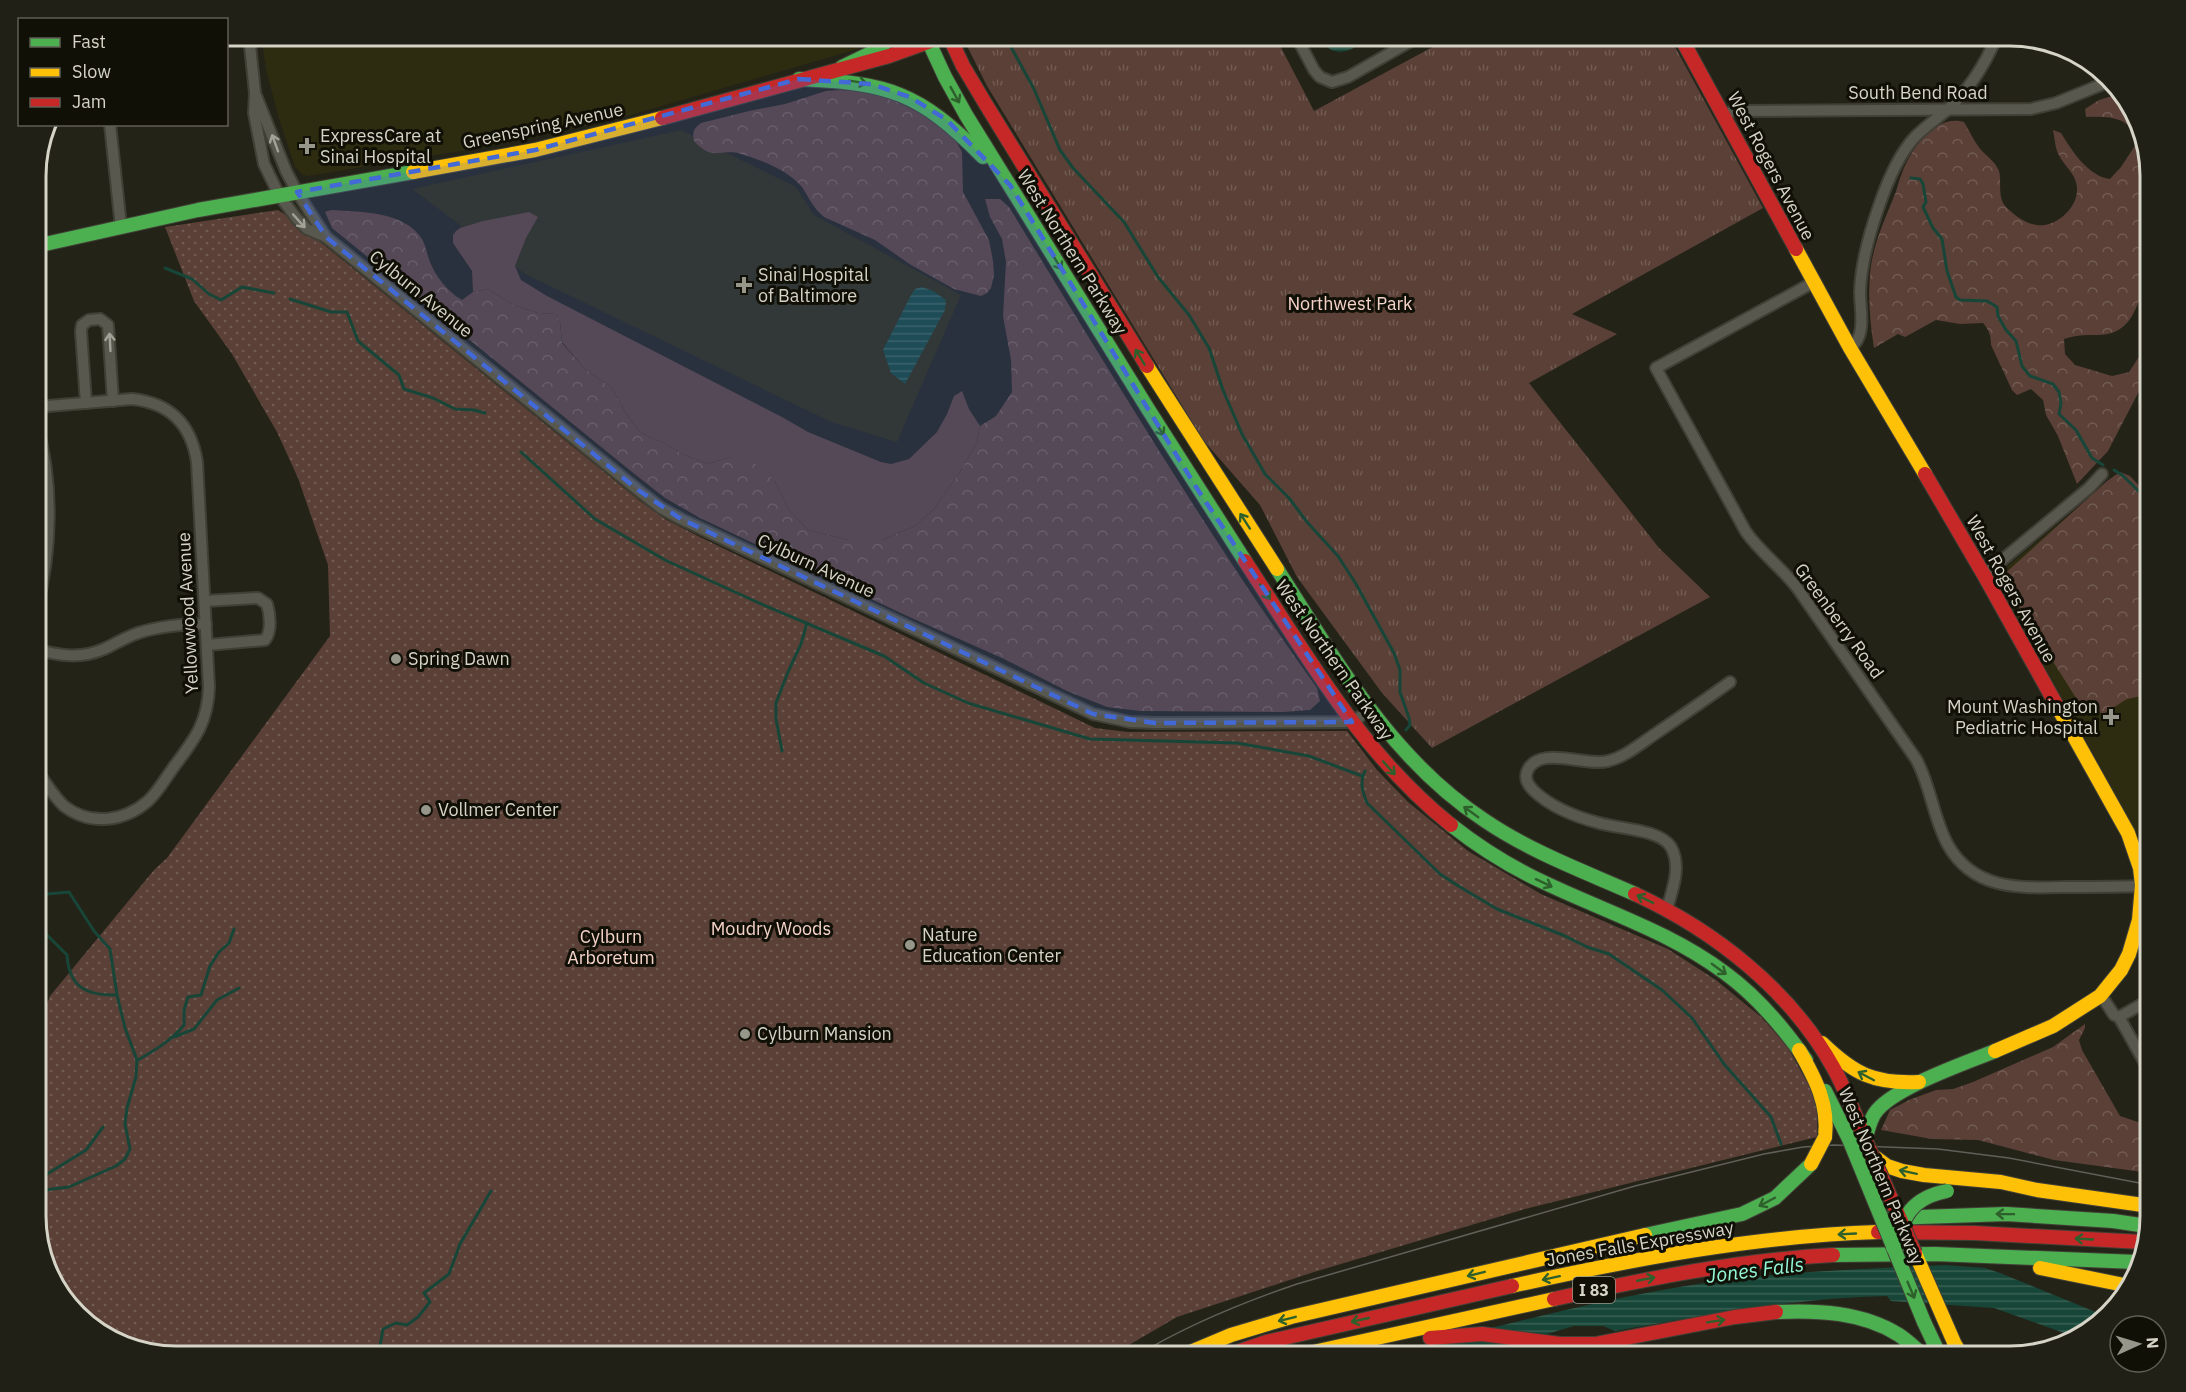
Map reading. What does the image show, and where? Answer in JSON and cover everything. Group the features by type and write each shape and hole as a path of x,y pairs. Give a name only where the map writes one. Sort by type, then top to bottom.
{"main road":[{"name":"West Rogers Avenue","path":"1686,46 1850,348 1984,576 2128,833 2140,870"},
{"path":"843,67 881,47"},
{"name":"Greenspring Avenue","path":"47,244 279,195 535,150 843,67 906,47"},
{"name":"West Northern Parkway","path":"930,47 966,115 1198,490 1352,722 1371,747 1434,812 1471,840 1531,876 1622,916 1697,953 1735,980 1780,1023 1822,1085 1849,1139 1935,1346"},
{"name":"West Northern Parkway","path":"953,47 1184,429 1370,710 1408,756 1430,778 1448,795 1492,826 1540,853 1667,909 1703,932 1744,964 1782,1000 1829,1060 1957,1346"},
{"path":"799,79 863,83 890,89 910,97 947,120 1010,185"},
{"name":"West Rogers Avenue","path":"1865,1139 1872,1120 1882,1105 1923,1082 2053,1026 2101,995 2117,976 2132,945 2140,910"},
{"name":"West Rogers Avenue","path":"1806,1028 1831,1052 1869,1078 1890,1083 1923,1082"},
{"path":"1205,1346 1231,1335 1291,1317 1548,1256 1742,1214 1775,1198 1817,1157 1826,1136 1827,1124 1822,1096 1799,1050"},
{"path":"1872,1155 1887,1166 1948,1184 2037,1190 2140,1205"},
{"path":"1893,1248 1902,1222 1910,1208 1948,1184"},
{"path":"1716,1246 1807,1227 1868,1219 2006,1214 2139,1225"},
{"name":"Jones Falls Expressway","path":"1254,1346 1630,1260 1716,1246 1809,1236 1886,1232 2136,1242"},
{"name":"Jones Falls Expressway","path":"1339,1346 1634,1281 1719,1266 1849,1254 1935,1253 2131,1262"},
{"path":"1981,1254 2120,1284"},
{"path":"1366,1346 1450,1335 1488,1335 1561,1345 1618,1342 1702,1323 1778,1312 1820,1310 1854,1317 1892,1330 1914,1346"}],"street":[{"path":"1301,46 1314,70 1325,81 1339,81 1401,46"},
{"path":"1850,348 1857,344 1860,336 1860,291 1863,268 1883,193 1904,152 1916,137 1965,91 1978,75 1992,46"},
{"name":"Cylburn Avenue","path":"250,47 255,93 254,113 259,146 269,177 279,195 307,229 326,237 661,508 705,531 1093,714 1130,722 1155,723 1352,722"},
{"name":"South Bend Road","path":"1724,116 1733,111 2031,110 2056,103 2101,85"},
{"name":"Cylburn Avenue","path":"255,93 282,162 297,192 326,237"},
{"path":"110,126 121,227"},
{"name":"Greenberry Road","path":"1814,282 1656,368 1746,532 1757,548 1786,574 1798,589 1916,759 1926,779 1942,831 1955,856 1982,878 2001,886 2021,888 2140,886"},
{"path":"86,403 82,325 89,320 100,319 108,325 113,401"},
{"name":"Yellowwood Avenue","path":"47,405 132,399 157,404 177,417 191,437 197,462 209,701 204,723 196,737 149,800 129,814 107,819 96,819 77,814 59,801 47,785"},
{"path":"1984,576 2089,488 2102,474"},
{"path":"47,504 47,542"},
{"path":"205,601 258,598 267,604 270,631 265,640 207,645"},
{"path":"47,652 59,655 83,655 94,653 151,629 179,624 206,624"},
{"path":"1667,909 1676,873 1676,862 1670,845 1656,835 1601,824 1575,816 1552,805 1530,787 1526,780 1527,772 1530,766 1543,758 1601,763 1622,756 1730,682"},
{"path":"1352,722 1370,710"},
{"path":"2101,995 2114,1015 2119,1017 2140,1054"},
{"path":"2119,1017 2140,1005"}],"highlighted area":[{"path":"799,79 871,84 910,97 947,120 1010,185 1198,490 1352,722 1155,723 1093,714 681,519 638,490 326,237 297,192 535,150"}],"shaded area":[{"path":"1326,46 1356,46 1343,51"},
{"path":"263,47 865,47 620,118 502,144 308,176 303,175 295,167 266,69"},
{"name":"Sinai Hospital of Baltimore","path":"681,130 796,187 814,215 961,295 897,442 831,422 525,274 412,189"},
{"path":"922,287 946,300 945,310 905,384 891,373 883,350 910,297 915,289"},
{"name":"Mount Washington Pediatric Hospital","path":"2115,474 2140,504 2140,838 1995,577"},
{"name":"Jones Falls","path":"1945,1265 1985,1268 2096,1312 2082,1324 2064,1333 1994,1308 1891,1301 1887,1296 1853,1297 1751,1308 1615,1331 1603,1326 1574,1326 1508,1346 1419,1346 1580,1307 1663,1290 1735,1279 1855,1269"}],"green space":[{"name":"Northwest Park","path":"1280,46 1314,111 1434,46 1675,46 1763,208 1572,314 1617,334 1529,383 1659,548 1710,597 1432,748 1382,693 1297,577 1260,505 1203,440 987,86 967,47"},
{"path":"826,91 881,93 930,118 956,141 962,152 963,192 989,240 994,275 991,288 987,293 981,296 954,289 911,265 875,240 824,217 814,207 802,187 774,166 741,154 712,153 694,141 694,130 701,123 785,104"},
{"path":"2111,96 2130,127 2117,119 2086,117 2085,109 2099,100"},
{"path":"1964,122 1978,146 1999,171 2003,203 2016,216 2033,224 2044,225 2058,220 2070,210 2076,196 2077,184 2057,151 2053,130 2061,133 2088,168 2102,177 2110,179 2135,145 2140,176 2140,298 2132,316 2122,328 2107,334 2064,339 2065,354 2075,365 2112,376 2129,372 2140,355 2140,389 2108,451 2077,484 2058,436 2046,415 2043,400 2031,389 2017,395 2012,390 1983,323 1960,324 1936,320 1905,337 1898,334 1874,348 1869,293 1870,274 1879,236 1906,164 1918,144 1934,128 1943,123"},
{"path":"985,199 1000,199 1009,207 1197,511 1317,688 1320,701 1310,710 1284,712 1140,711 1107,707 1067,691 1002,658 700,518 665,498 632,472 332,228 325,212 331,210 368,213 393,218 404,223 422,239 439,279 462,300 473,292 488,289 513,305 538,313 556,314 560,322 562,343 585,369 612,388 626,414 641,433 682,454 708,464 731,457 756,464 775,481 789,510 808,530 848,540 882,540 915,526 935,508 977,442 980,426 996,416 1012,392 1011,360 1003,316 1006,262 1002,239 990,217"},
{"name":"Cylburn Arboretum","path":"278,210 665,519 1095,728 1128,732 1347,731 1377,770 1408,802 1468,851 1541,894 1668,949 1716,980 1761,1017 1787,1046 1817,1100 1817,1137 1525,1209 1314,1272 1177,1317 1127,1346 176,1346 135,1339 104,1324 68,1288 56,1265 49,1241 47,1224 47,1004 50,996 154,870 167,858 330,636 328,565 298,478 277,432 232,354 194,301 165,227"},
{"path":"529,212 538,217 526,238 515,266 521,280 547,296 808,432 891,464 909,459 937,432 954,396 962,391 969,409 980,426 977,442 935,508 915,526 882,540 848,540 808,530 789,510 775,481 731,457 708,464 682,454 641,433 626,414 612,388 585,369 562,342 560,322 556,314 538,313 513,305 488,289 473,292 472,271 453,243 453,235 460,228 483,221"},
{"name":"Mount Washington Pediatric Hospital","path":"2120,472 2130,476 2140,486 2140,696 2127,699 2103,714 2078,701 2000,578 2107,481"},
{"path":"2085,1024 2079,1040 2082,1050 2120,1116 2140,1122 2140,1172 2054,1160 1978,1140 1932,1139 1881,1130 1890,1110 1909,1100 1936,1090 1953,1089 1973,1082 2053,1047"}],"waterway":[{"path":"1011,47 1034,89 1060,150 1073,168 1124,222 1158,277 1189,315 1209,348 1223,390 1242,434 1265,474 1289,498 1338,556 1356,584 1394,653 1400,670 1400,692 1410,725 1406,730"},
{"path":"1911,178 1920,179 1923,184 1926,202 1923,207 1933,228 1942,239 1947,271 1956,297 1960,300 1987,301 1997,307 1998,316 2016,341 2022,366 2030,376 2053,384 2059,392 2061,403 2059,414 2076,430 2092,458 2103,465"},
{"path":"165,268 192,279 209,294 221,300 242,287 274,293"},
{"path":"290,299 331,312 347,312 358,341 399,375 404,389 433,398 455,409 485,413"},
{"path":"521,452 595,519 665,560 884,656 924,683 968,703 1090,739 1237,743 1309,756 1362,776"},
{"path":"2114,470 2140,492"},
{"path":"782,751 776,719 776,703 801,644 807,623"},
{"path":"1365,771 1362,783 1367,803 1440,874 1497,909 1609,954 1662,990 1692,1018 1724,1064 1771,1117 1781,1144"},
{"path":"47,894 69,892 94,931 110,949 125,1028 137,1060 136,1077 125,1124 130,1149 125,1159 116,1166 69,1187 47,1190"},
{"path":"138,1060 169,1040 184,1025 184,1010 188,997 201,995 210,966 219,952 229,943 234,929"},
{"path":"47,935 67,955 71,975 81,987 96,994 117,995"},
{"path":"174,1037 194,1029 217,1000 239,988"},
{"path":"47,1174 86,1150 103,1127"},
{"path":"380,1346 383,1329 396,1323 407,1325 418,1317 430,1302 424,1293 449,1274 460,1244 491,1191"}],"tram line":[{"path":"1154,1346 1215,1316 1297,1284 1635,1186 1764,1154 1803,1147 1834,1145 1938,1149 2009,1158 2140,1183"}],"traffic: fast":[{"path":"842,67 881,47"},
{"path":"931,47 966,115 1245,561"},
{"path":"799,79 857,84 901,95 940,118 983,157"},
{"path":"47,244 198,210 413,172"},
{"path":"1277,569 1344,673 1393,738 1421,768 1484,820 1520,842 1635,894"},
{"path":"1451,825 1517,869 1659,933 1704,958 1737,982 1759,1002 1806,1060"},
{"path":"1865,1139 1875,1113 1897,1094 1930,1077 1995,1051"},
{"path":"1825,1091 1849,1139"},
{"path":"1849,1139 1924,1322"},
{"path":"1645,1235 1742,1214 1775,1198 1811,1164"},
{"path":"1893,1248 1905,1218 1911,1210 1925,1198 1947,1191"},
{"path":"1891,1218 2006,1214 2139,1225"},
{"path":"1833,1255 1935,1254 2131,1262"},
{"path":"1776,1312 1823,1312 1855,1317 1885,1327 1913,1346"},
{"path":"1924,1322 1935,1346"}],"traffic: slow":[{"path":"413,172 535,150 662,118"},
{"path":"1796,249 1850,348 1925,474"},
{"path":"1147,366 1277,569"},
{"path":"2057,706 2128,833 2140,868"},
{"path":"1995,1051 2053,1026 2100,996 2121,970 2129,954 2140,908"},
{"path":"1822,1043 1844,1062 1866,1075 1889,1081 1919,1082"},
{"path":"1799,1050 1823,1102 1825,1137"},
{"path":"1811,1164 1825,1137"},
{"path":"1872,1155 1887,1166 1902,1171 2001,1182 2037,1190 2140,1205"},
{"path":"1512,1286 1694,1250 1786,1238 1878,1232"},
{"path":"1205,1346 1231,1335 1291,1317 1645,1235"},
{"path":"1915,1253 1956,1346"},
{"path":"2040,1268 2120,1284"},
{"path":"1340,1346 1554,1299"}],"traffic: jam":[{"path":"1686,46 1796,249"},
{"path":"662,118 889,56 915,47"},
{"path":"954,47 985,103 1147,366"},
{"path":"1925,474 2057,706"},
{"path":"1245,561 1314,668 1363,735 1419,797 1451,825"},
{"path":"1635,894 1694,926 1748,966 1773,988 1815,1039 1833,1067 1865,1139"},
{"path":"1865,1139 1915,1253"},
{"path":"1878,1232 1975,1233 2136,1242"},
{"path":"1554,1299 1727,1266 1833,1255"},
{"path":"1254,1346 1512,1286"},
{"path":"1430,1338 1482,1334 1560,1344 1595,1344 1735,1317 1776,1312"}],"place":[{"name":"ExpressCare at Sinai Hospital","path":"307,146"},
{"name":"Sinai Hospital of Baltimore","path":"744,285"},
{"name":"Spring Dawn","path":"396,659"},
{"name":"Mount Washington Pediatric Hospital","path":"2111,717"},
{"name":"Vollmer Center","path":"426,810"},
{"name":"Nature Education Center","path":"910,945"},
{"name":"Cylburn Mansion","path":"745,1034"}],"park label":[{"name":"Moudry Woods","path":"771,929"}]}
